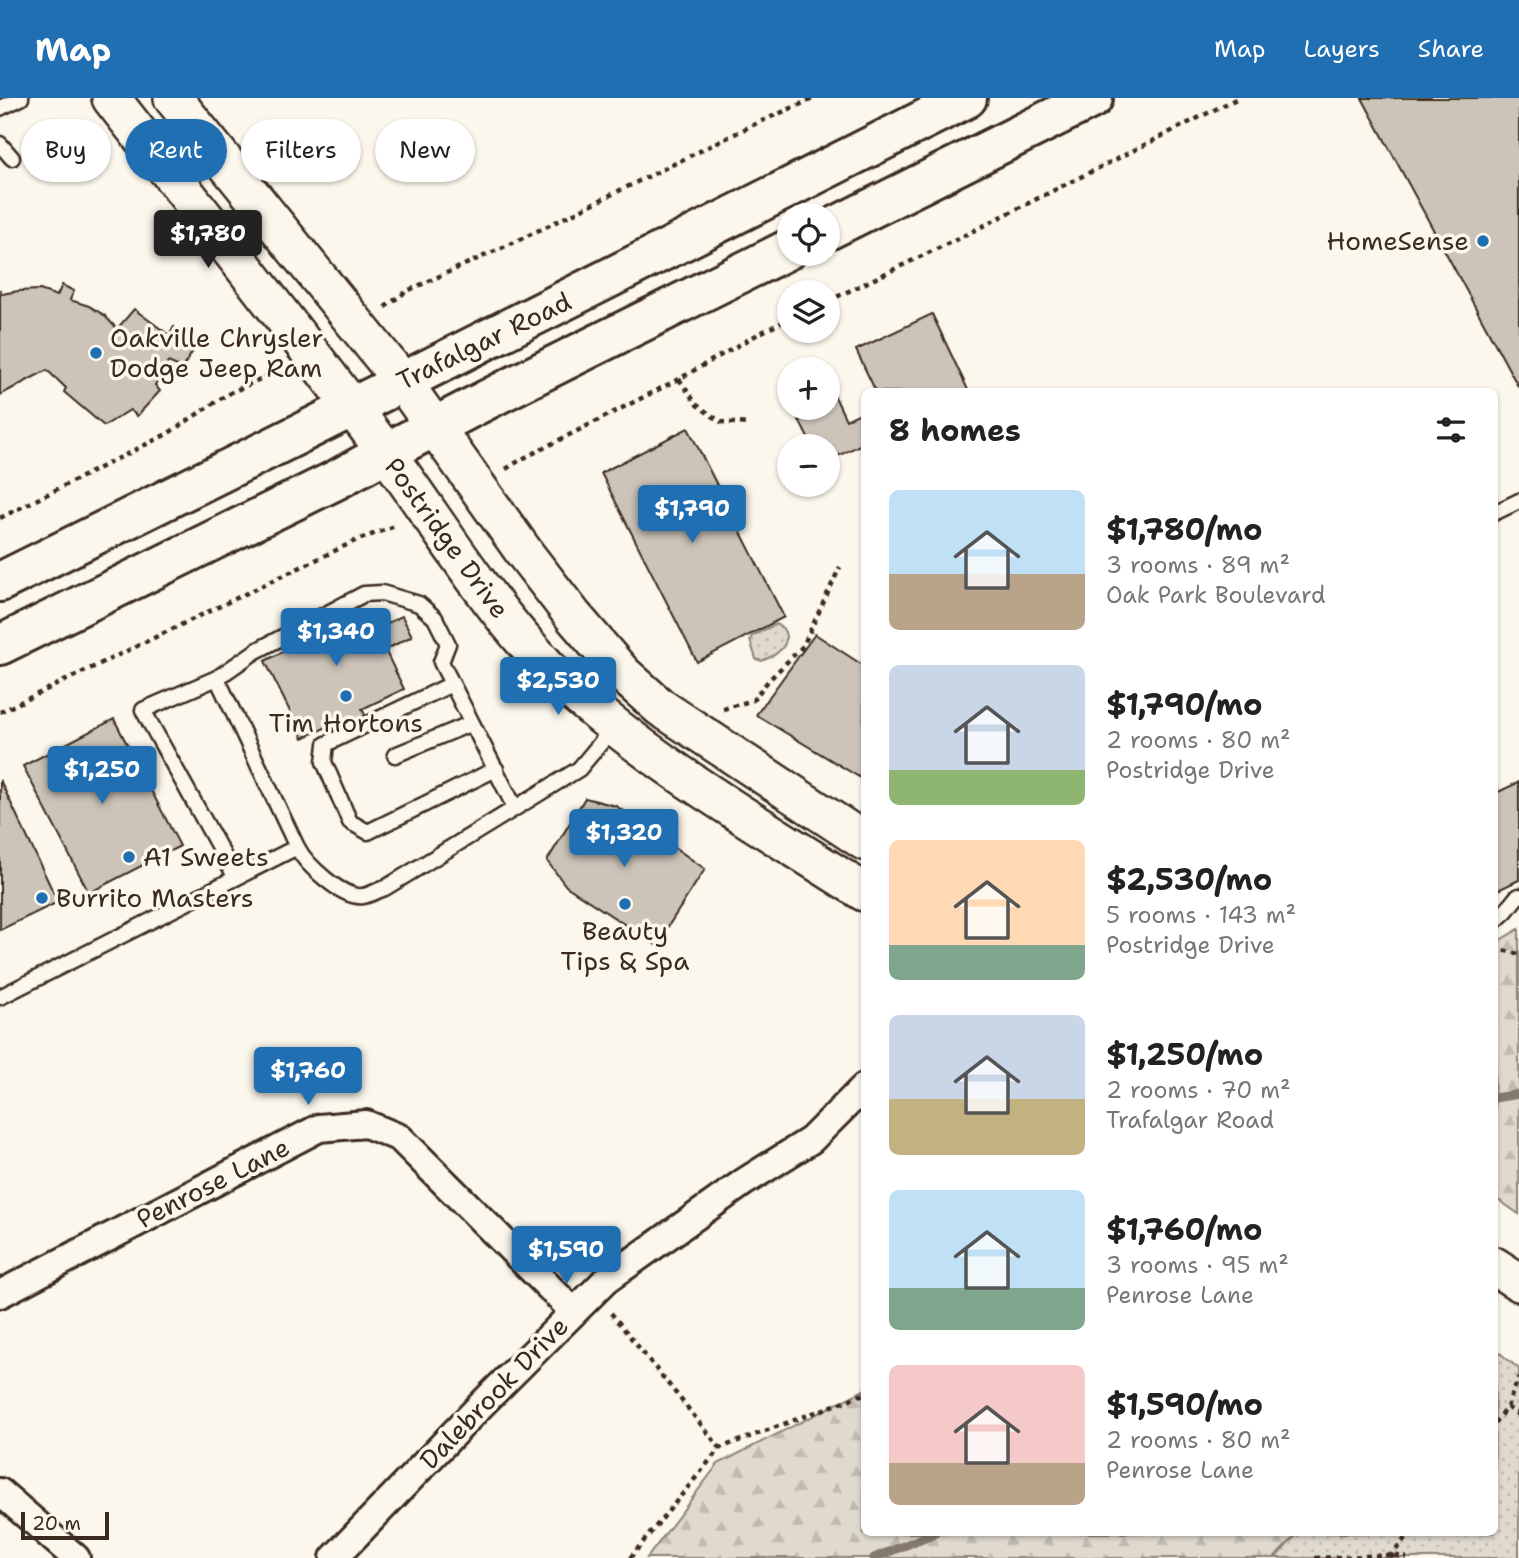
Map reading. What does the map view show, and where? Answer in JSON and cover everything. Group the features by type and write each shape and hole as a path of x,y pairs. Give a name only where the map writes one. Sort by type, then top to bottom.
{"main road":[{"name":"Trafalgar Road","path":"0,582 305,431 368,430 419,405 967,98"},
{"path":"840,224 1093,98"},
{"name":"Trafalgar Road","path":"0,645 338,480 368,430 419,405 777,254"}],"street":[{"name":"Postridge Drive","path":"111,98 368,430 508,623 556,677 614,727 679,775 861,890"},
{"name":"Postridge Drive","path":"173,98 419,405 534,566 623,674 660,707 861,839"},
{"name":"Dalebrook Drive","path":"334,1558 606,1280 744,1182 811,1140 861,1090"},
{"name":"Penrose Lane","path":"0,1294 319,1128 366,1124 400,1138 574,1312"},
{"path":"1498,1269 1519,1282"},
{"path":"0,1492 76,1558"}],"lane":[{"path":"0,108 21,98"},
{"path":"0,144 12,158"},
{"path":"1498,511 1519,501"},
{"path":"236,878 143,710 218,678 256,651 363,594 382,593 419,604 435,618 448,643 441,662 515,808"},
{"path":"218,678 302,857 327,880 353,895 364,896 385,888 579,769 614,727"},
{"path":"452,684 326,744 324,762 350,822 368,832 496,769"},
{"path":"395,755 472,723"},
{"path":"0,997 297,847"},
{"path":"1498,918 1519,896"}],"path":[{"path":"399,295 519,240 757,123 815,98"},
{"path":"840,295 1238,98"},
{"path":"500,473 777,325"},
{"path":"0,517 167,435 228,394 275,372"},
{"path":"680,379 697,405 721,422 749,424"},
{"path":"0,712 355,541 404,523"},
{"path":"722,710 753,701 768,681 803,646 840,568"},
{"path":"1498,949 1519,954"},
{"path":"593,1292 720,1448"},
{"path":"1498,1418 1507,1407 1519,1377"},
{"path":"630,1558 720,1448 861,1395"},
{"path":"1507,1407 1519,1415"},
{"path":"1393,1556 1407,1536"},
{"path":"1315,1558 1407,1558"}],"green space":[{"path":"776,624 783,629 786,637 782,649 762,661 756,659 750,640 752,636"},
{"path":"1519,929 1519,1214 1498,1200 1498,941"},
{"path":"1498,1352 1519,1369 1519,1558 1275,1558 1295,1536 1498,1536"},
{"path":"861,1392 861,1536 1295,1536 1274,1558 647,1558 718,1464"}],"building":[{"path":"1362,98 1519,98 1519,388"},
{"name":"Oakville Chrysler Dodge Jeep Ram","path":"62,285 74,291 70,300 89,306 104,315 117,329 134,309 169,335 174,327 197,345 182,368 168,362 155,385 160,391 137,416 130,410 104,426 64,392 66,388 47,370 0,395 0,289 2,294 40,290 57,296"},
{"path":"932,314 967,388 874,388 856,350"},
{"path":"840,407 846,420 861,412 861,444 840,455 840,434 806,434 799,420 840,420"},
{"path":"688,428 784,617 697,662 601,473"},
{"path":"343,597 353,617 366,611 375,629 402,616 412,636 385,650 404,689 362,709 369,723 338,739 331,725 303,738 265,661 292,647 283,627"},
{"path":"815,634 861,664 861,778 756,715"},
{"path":"114,719 180,846 89,893 23,766"},
{"path":"0,780 58,902 0,930"},
{"path":"1519,782 1519,880 1498,890 1498,792"},
{"path":"585,798 616,806 705,869 656,945 566,886 547,861"}],"waterway":[{"path":"1498,1097 1519,1094"},
{"path":"874,1558 928,1536"}],"place":[{"name":"HomeSense","path":"1483,241"},
{"name":"Oakville Chrysler Dodge Jeep Ram","path":"96,353"},
{"name":"Tim Hortons","path":"346,696"},
{"name":"A1 Sweets","path":"129,857"},
{"name":"Burrito Masters","path":"42,898"},
{"name":"Beauty Tips & Spa","path":"625,904"}]}
